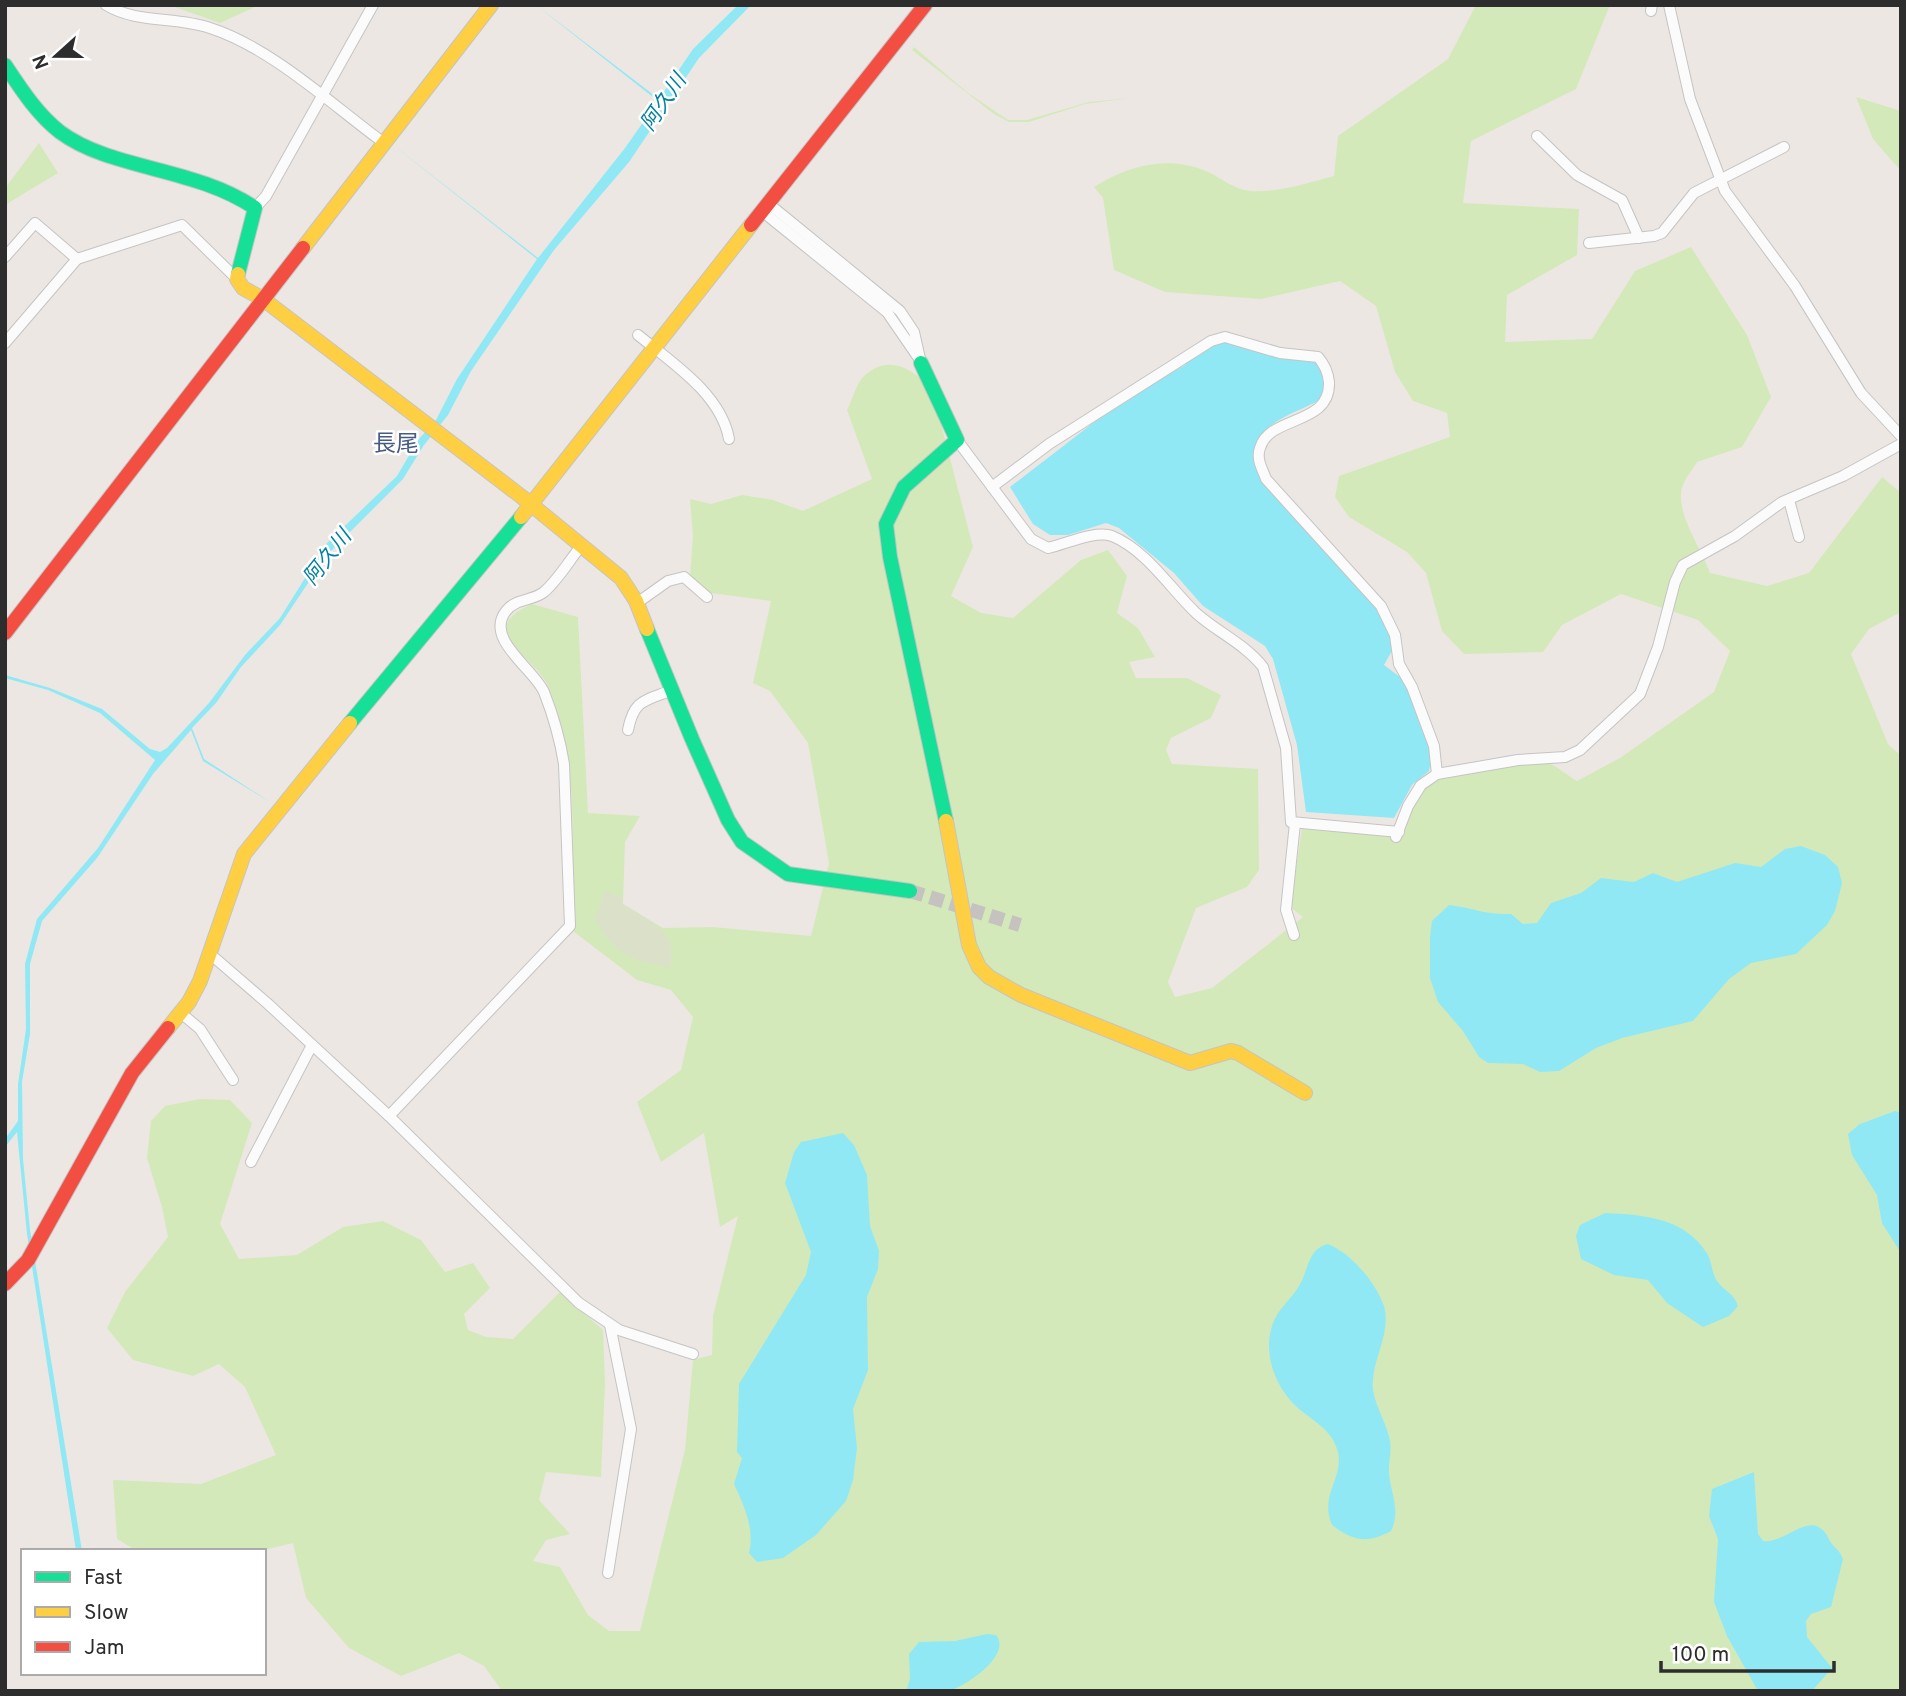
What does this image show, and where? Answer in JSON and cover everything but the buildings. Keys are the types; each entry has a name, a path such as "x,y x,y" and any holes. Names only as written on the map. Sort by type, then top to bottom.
{"street":[{"path":"106,5 133,16 209,27 258,50 384,143"},
{"path":"237,279 255,208 266,195 373,5"},
{"path":"5,634 491,5"},
{"path":"5,1283 28,1260 132,1073 182,1014 200,981 244,854 255,838 530,506 925,5"},
{"path":"1670,5 1690,99 1720,179 1744,219 1795,286 1861,393 1901,436"},
{"path":"5,65 45,117 67,136 94,149 182,175 245,200 255,208"},
{"path":"1537,136 1577,175 1622,200 1639,238"},
{"path":"1589,243 1662,233 1687,198 1784,147"},
{"path":"766,208 900,311 914,332 921,363 957,440 1031,539 1048,548 1099,535 1111,536 1133,549 1197,614 1255,657 1263,667 1286,748 1291,822 1295,823 1398,834 1408,806 1421,785 1437,774 1518,760 1565,757 1580,750 1640,694 1658,647 1675,582 1683,565 1735,536 1789,499 1843,476 1901,444"},
{"path":"5,257 35,223 78,259"},
{"path":"5,343 78,259 183,225 243,288 263,299 621,578 637,603 728,820 742,842 788,874 910,891"},
{"path":"638,335 706,394 727,428 729,439"},
{"path":"992,487 1049,444 1211,341 1225,337 1280,353 1318,357 1328,375 1329,395 1320,407 1270,433 1260,445 1258,458 1266,479 1381,606 1395,635 1399,664 1412,687 1434,746 1437,774"},
{"path":"957,440 904,487 886,524 890,558 959,883 968,952 981,972 995,984 1021,995 1190,1063 1231,1051 1305,1093"},
{"path":"1789,499 1800,537"},
{"path":"389,1116 570,926 561,744 542,688 506,645 501,629 502,618 508,608 542,594 581,546"},
{"path":"637,603 668,580 684,577 707,597"},
{"path":"628,730 631,711 638,704 672,691"},
{"path":"1294,935 1286,910 1295,823"},
{"path":"209,953 389,1116 579,1303 610,1325 693,1354"},
{"path":"182,1014 200,1029 233,1080"},
{"path":"251,1162 312,1045"},
{"path":"608,1573 631,1429 610,1325"}],"green space":[{"path":"169,5 259,5 220,23"},
{"path":"1476,5 1610,5 1576,89 1471,141 1463,203 1579,209 1577,255 1507,295 1505,342 1592,339 1635,271 1691,247 1747,335 1771,397 1742,447 1697,462 1683,485 1681,495 1685,518 1710,573 1767,586 1809,573 1882,477 1901,493 1901,612 1869,629 1851,654 1888,744 1901,756 1901,1691 502,1691 484,1666 459,1653 401,1676 349,1648 306,1598 293,1543 266,1550 134,1549 117,1539 113,1480 201,1484 276,1455 245,1387 219,1364 193,1376 133,1360 107,1328 125,1292 168,1237 147,1158 151,1121 165,1106 200,1099 230,1100 252,1123 220,1224 239,1259 297,1255 343,1227 383,1221 421,1240 445,1272 473,1263 490,1288 464,1314 468,1330 486,1337 513,1339 560,1292 603,1330 605,1384 601,1477 546,1472 539,1500 570,1534 546,1540 533,1561 560,1567 588,1615 609,1631 640,1631 685,1450 693,1360 712,1355 713,1316 738,1216 720,1227 704,1133 661,1162 637,1102 681,1070 693,1017 671,990 637,980 573,931 571,791 564,737 548,685 510,642 506,632 507,623 515,614 532,604 578,617 588,813 640,816 625,842 623,904 663,928 713,927 811,936 829,863 808,743 770,691 753,683 771,601 689,590 693,536 690,499 711,504 742,495 773,500 803,511 872,479 847,410 860,382 874,369 883,365 901,367 909,370 932,389 973,547 951,596 981,613 1013,618 1081,560 1108,550 1127,576 1117,613 1138,628 1155,657 1129,662 1136,678 1187,678 1221,695 1211,718 1171,738 1166,750 1172,764 1258,769 1259,870 1247,887 1196,908 1168,982 1175,997 1212,988 1303,917 1290,907 1302,829 1403,837 1415,801 1428,784 1484,768 1544,762 1577,781 1620,758 1714,692 1730,651 1698,620 1621,594 1562,625 1543,652 1464,654 1442,631 1426,573 1407,552 1349,517 1335,497 1339,476 1450,437 1447,413 1413,401 1395,372 1376,306 1340,281 1261,299 1165,292 1114,270 1103,198 1094,187 1134,168 1163,163 1192,166 1250,191 1282,189 1334,176 1338,136 1448,59"},
{"path":"914,47 968,93 1008,120 1027,120 1089,102 1131,98 1085,104 1029,122 1009,122 994,114 912,50"},
{"path":"1856,97 1901,111 1901,171 1873,139"},
{"path":"39,143 58,173 5,205 5,188"},
{"path":"605,891 623,898 623,904 651,922 666,936 672,955 670,967 635,959 608,939 595,918"}],"water":[{"name":"阿久川","path":"536,5 659,99 693,49 738,5 751,5 699,58 629,162 554,250 471,371 448,415 424,445 403,479 326,556 280,625 241,667 216,703 192,728 204,759 270,802 203,761 191,730 153,774 97,858 42,921 30,964 30,1034 22,1082 23,1159 30,1230 82,1549 76,1549 27,1234 17,1132 5,1147 5,1139 18,1121 18,1084 26,1029 25,964 37,919 98,848 155,760 100,713 48,690 5,678 5,675 50,688 102,709 150,749 160,752 167,748 209,703 245,655 280,618 327,543 397,476 418,440 436,420 457,379 537,259 392,144 538,258 625,148 658,101"},
{"path":"1225,337 1308,359 1320,365 1326,382 1322,399 1285,416 1264,431 1254,453 1256,467 1389,623 1393,649 1384,665 1404,680 1429,744 1431,761 1429,771 1412,785 1394,818 1306,812 1297,745 1273,659 1265,646 1203,606 1174,573 1119,528 1106,523 1068,535 1050,535 1033,524 1010,487 1119,403 1185,365 1193,352"},
{"path":"1801,846 1825,855 1838,867 1842,883 1835,911 1827,925 1796,954 1751,963 1729,979 1693,1021 1622,1038 1596,1048 1559,1071 1540,1072 1523,1064 1488,1063 1479,1057 1463,1031 1438,1002 1430,978 1430,936 1432,921 1449,905 1511,914 1523,924 1537,923 1551,903 1581,893 1601,878 1634,882 1653,873 1677,882 1735,863 1761,867 1785,849"},
{"path":"1895,1111 1901,1113 1901,1253 1882,1223 1877,1195 1852,1155 1848,1134 1860,1124"},
{"path":"843,1133 854,1145 867,1175 870,1226 879,1251 878,1269 867,1297 868,1370 853,1409 857,1448 853,1480 846,1501 816,1535 783,1558 757,1562 749,1553 750,1527 734,1484 742,1458 737,1452 739,1384 806,1275 811,1252 785,1183 794,1152 801,1142"},
{"path":"1605,1213 1662,1220 1688,1233 1708,1255 1715,1278 1738,1306 1729,1316 1703,1327 1667,1303 1648,1280 1614,1275 1581,1259 1576,1236 1580,1225"},
{"path":"1328,1244 1345,1254 1369,1279 1380,1297 1386,1317 1373,1390 1390,1441 1389,1473 1395,1516 1391,1531 1375,1538 1360,1539 1347,1535 1332,1525 1328,1505 1338,1470 1336,1445 1324,1429 1286,1395 1274,1373 1269,1350 1269,1338 1277,1315 1299,1286 1312,1255"},
{"path":"1754,1472 1758,1534 1763,1541 1782,1537 1800,1528 1816,1526 1823,1530 1843,1559 1831,1607 1811,1614 1806,1621 1807,1637 1832,1668 1812,1691 1758,1691 1727,1636 1714,1602 1718,1539 1709,1516 1712,1489"},
{"path":"987,1634 996,1635 998,1651 986,1668 977,1675 959,1687 947,1691 906,1691 910,1679 909,1654 919,1642 955,1641"}],"tunnel":[{"path":"910,891 1020,925"}],"traffic: fast":[{"path":"5,65 30,101 60,132 104,154 206,184 255,208 238,274"},
{"path":"921,363 957,440 904,487 886,524 890,557 946,821"},
{"path":"350,723 521,517"},
{"path":"647,629 728,820 742,842 788,874 910,891"}],"traffic: slow":[{"path":"303,248 491,5"},
{"path":"521,517 751,225"},
{"path":"238,274 237,279 243,288 263,299 522,497 621,578 636,601 647,629"},
{"path":"168,1028 189,1002 200,981 244,854 350,723"},
{"path":"946,821 969,945 979,967 989,977 1021,995 1190,1063 1231,1051 1238,1053 1305,1093"}],"traffic: jam":[{"path":"751,225 925,5"},
{"path":"5,633 303,248"},
{"path":"5,1284 28,1260 132,1073 168,1028"}],"district":[{"name":"長尾","path":"396,443"}]}
